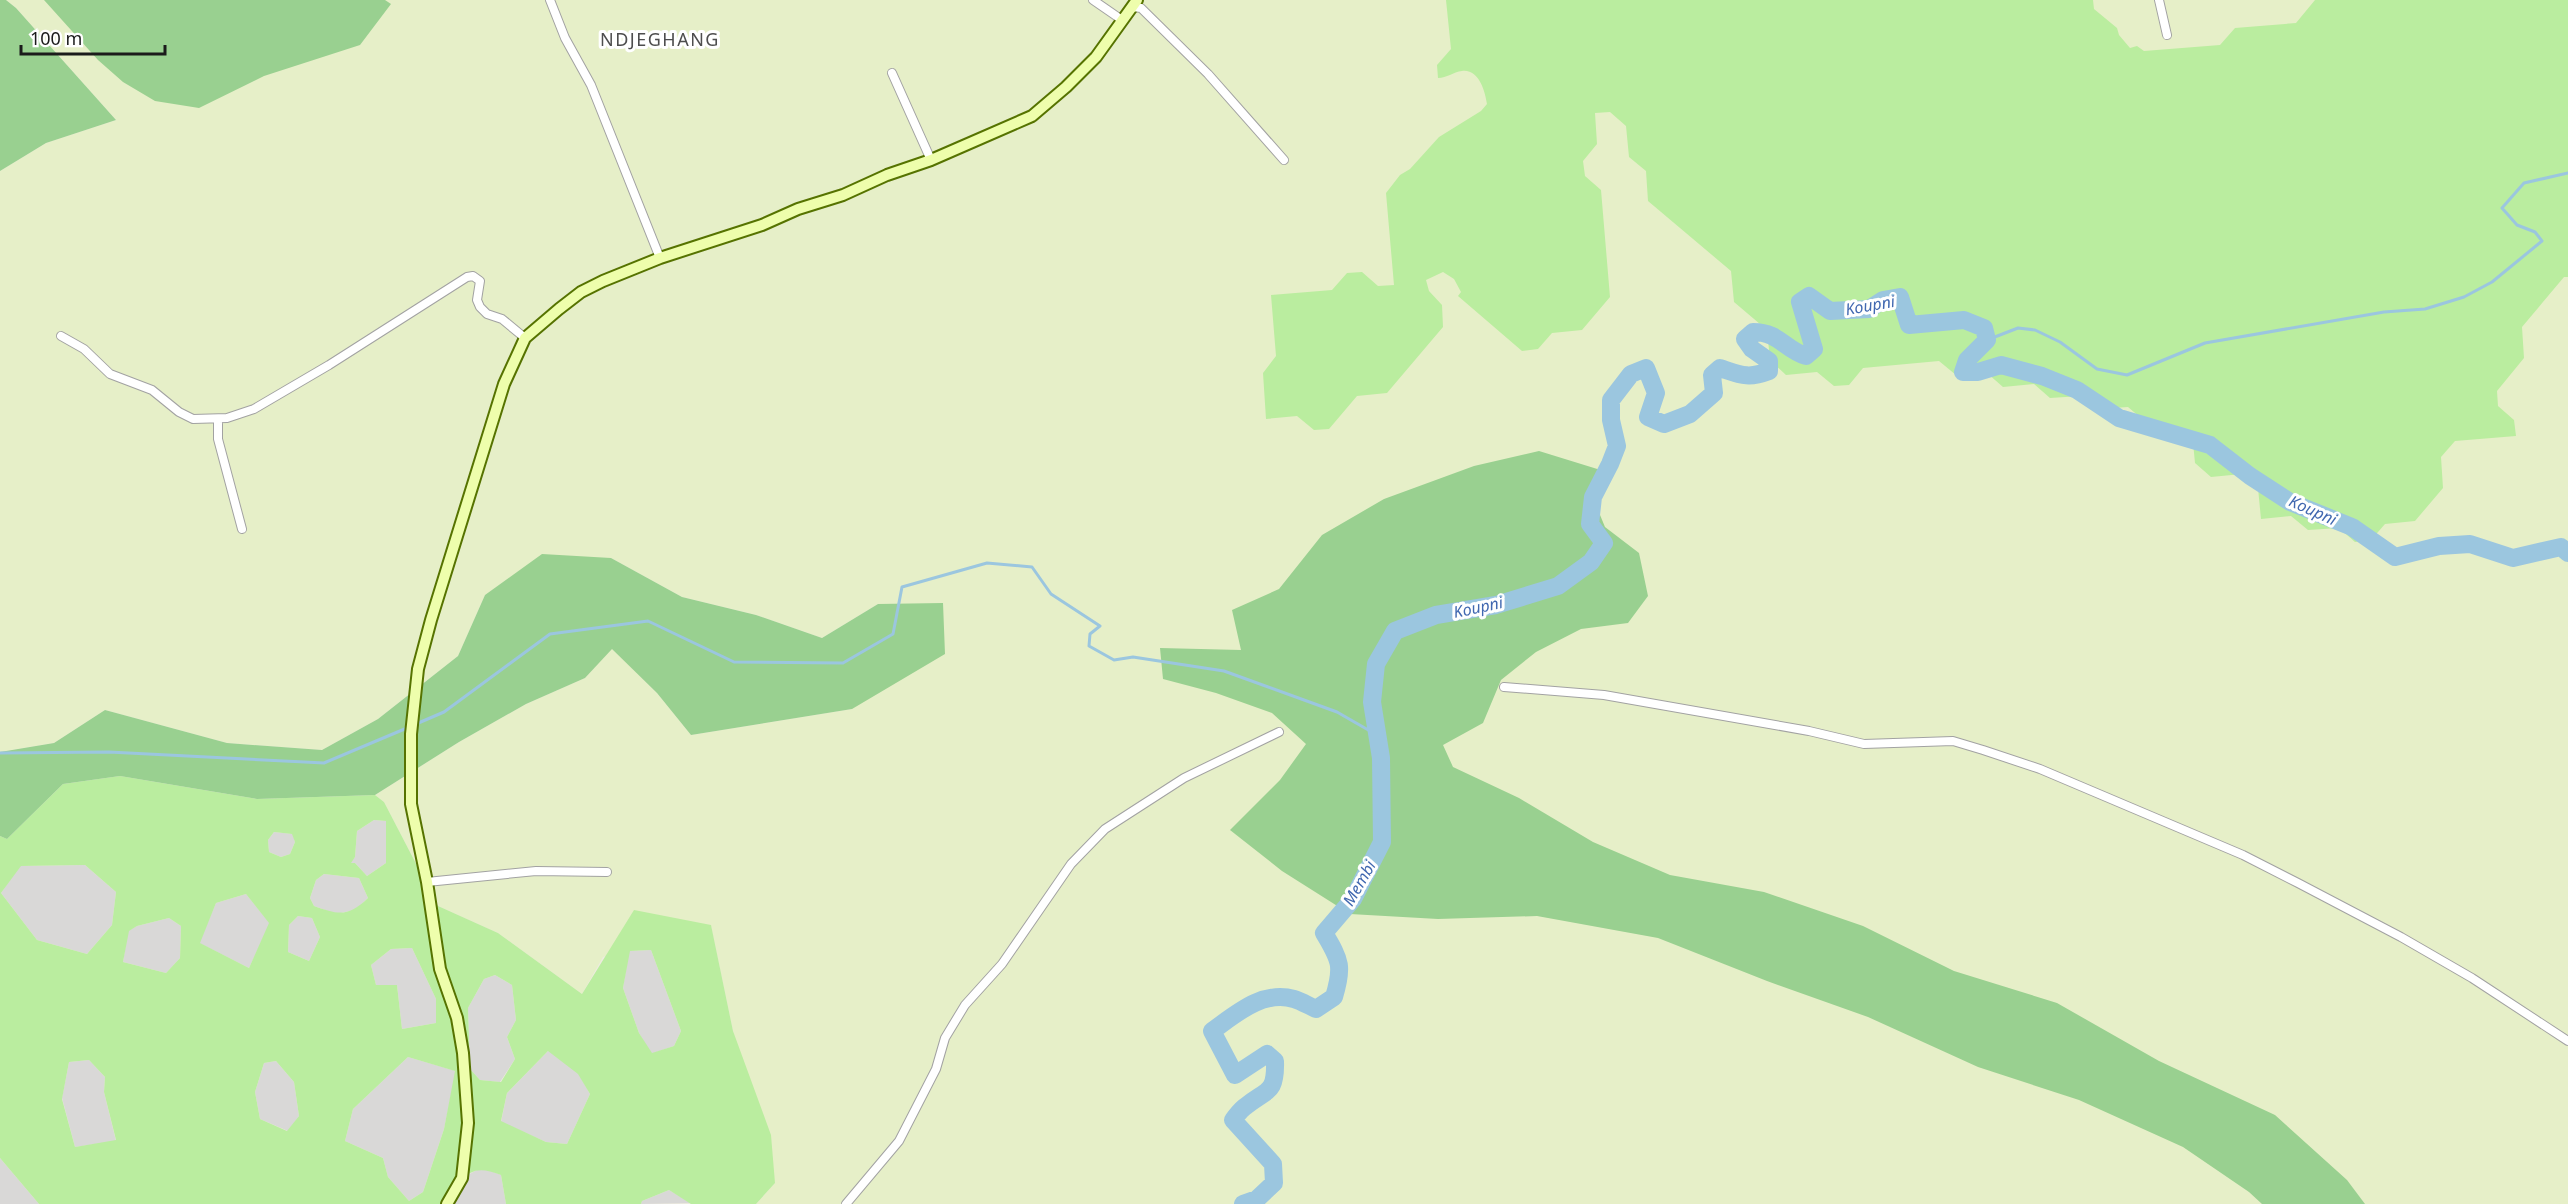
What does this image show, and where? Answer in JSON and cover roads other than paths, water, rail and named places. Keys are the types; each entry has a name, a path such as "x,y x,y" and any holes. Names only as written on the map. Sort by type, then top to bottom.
{"street":[{"path":"550,0 566,39 591,85 660,258"},
{"path":"1093,0 1122,20"},
{"path":"2159,0 2167,34"},
{"path":"447,1204 462,1178 468,1123 457,1018 440,969 427,882 411,804 411,734 418,669 504,384 525,338 582,292 614,276 660,258 762,225 798,209 843,195 1032,116 1096,57 1134,3 1208,74 1284,160"},
{"path":"892,73 931,160"},
{"path":"61,336 84,349 110,374 152,390 193,419 218,419 254,409 368,341 467,277 473,276 480,282 477,300 480,307 487,314 502,319 525,338"},
{"path":"218,419 218,439 242,529"},
{"path":"1504,687 1604,695 1809,731 1864,744 1953,741 2006,757 2040,769 2243,855 2289,878 2401,937 2472,978 2568,1041"},
{"path":"846,1204 899,1141 936,1069 945,1038 965,1005 1002,964 1071,864 1106,829 1184,778 1279,732"},
{"path":"427,882 536,871 607,872"}],"waterway":[{"path":"1987,340 2018,328 2035,330 2060,342 2097,369 2127,375 2205,343 2384,312 2425,309 2464,297 2492,282 2542,241 2535,232 2517,225 2502,208 2524,183 2568,173"},
{"name":"Koupni","path":"1243,1204 1257,1199 1274,1183 1273,1164 1233,1120 1242,1109 1269,1090 1274,1080 1275,1061 1267,1054 1235,1075 1212,1031 1240,1011 1260,1001 1282,997 1297,1000 1316,1009 1334,997 1339,978 1339,964 1324,933 1353,899 1382,842 1381,758 1372,702 1376,664 1395,631 1436,615 1496,605 1558,586 1591,562 1604,543 1590,524 1593,497 1617,446 1611,420 1611,400 1631,374 1646,368 1656,393 1648,417 1664,424 1690,414 1714,393 1712,375 1720,368 1744,375 1769,371 1769,361 1752,349 1745,339 1753,332 1769,335 1806,356 1814,349 1800,302 1809,296 1830,311 1869,309 1883,300 1900,297 1909,325 1964,320 1984,328 1987,340 1967,360 1963,372 1978,372 2001,365 2042,376 2077,390 2119,418 2210,445 2250,476 2290,502 2352,527 2395,557 2439,546 2470,544 2513,558 2561,547 2568,553"},
{"path":"416,724 444,712 550,634 648,621 734,662 843,663 893,634 902,587 987,563 1032,567 1051,594 1100,626 1090,634 1089,646 1114,660 1133,657 1224,671 1337,712 1377,735"},
{"path":"0,753 109,752 324,763 407,728"}],"district":[{"name":"NDJEGHANG","path":"660,40"}],"water label":[{"name":"Membi","path":"1359,883"}]}
